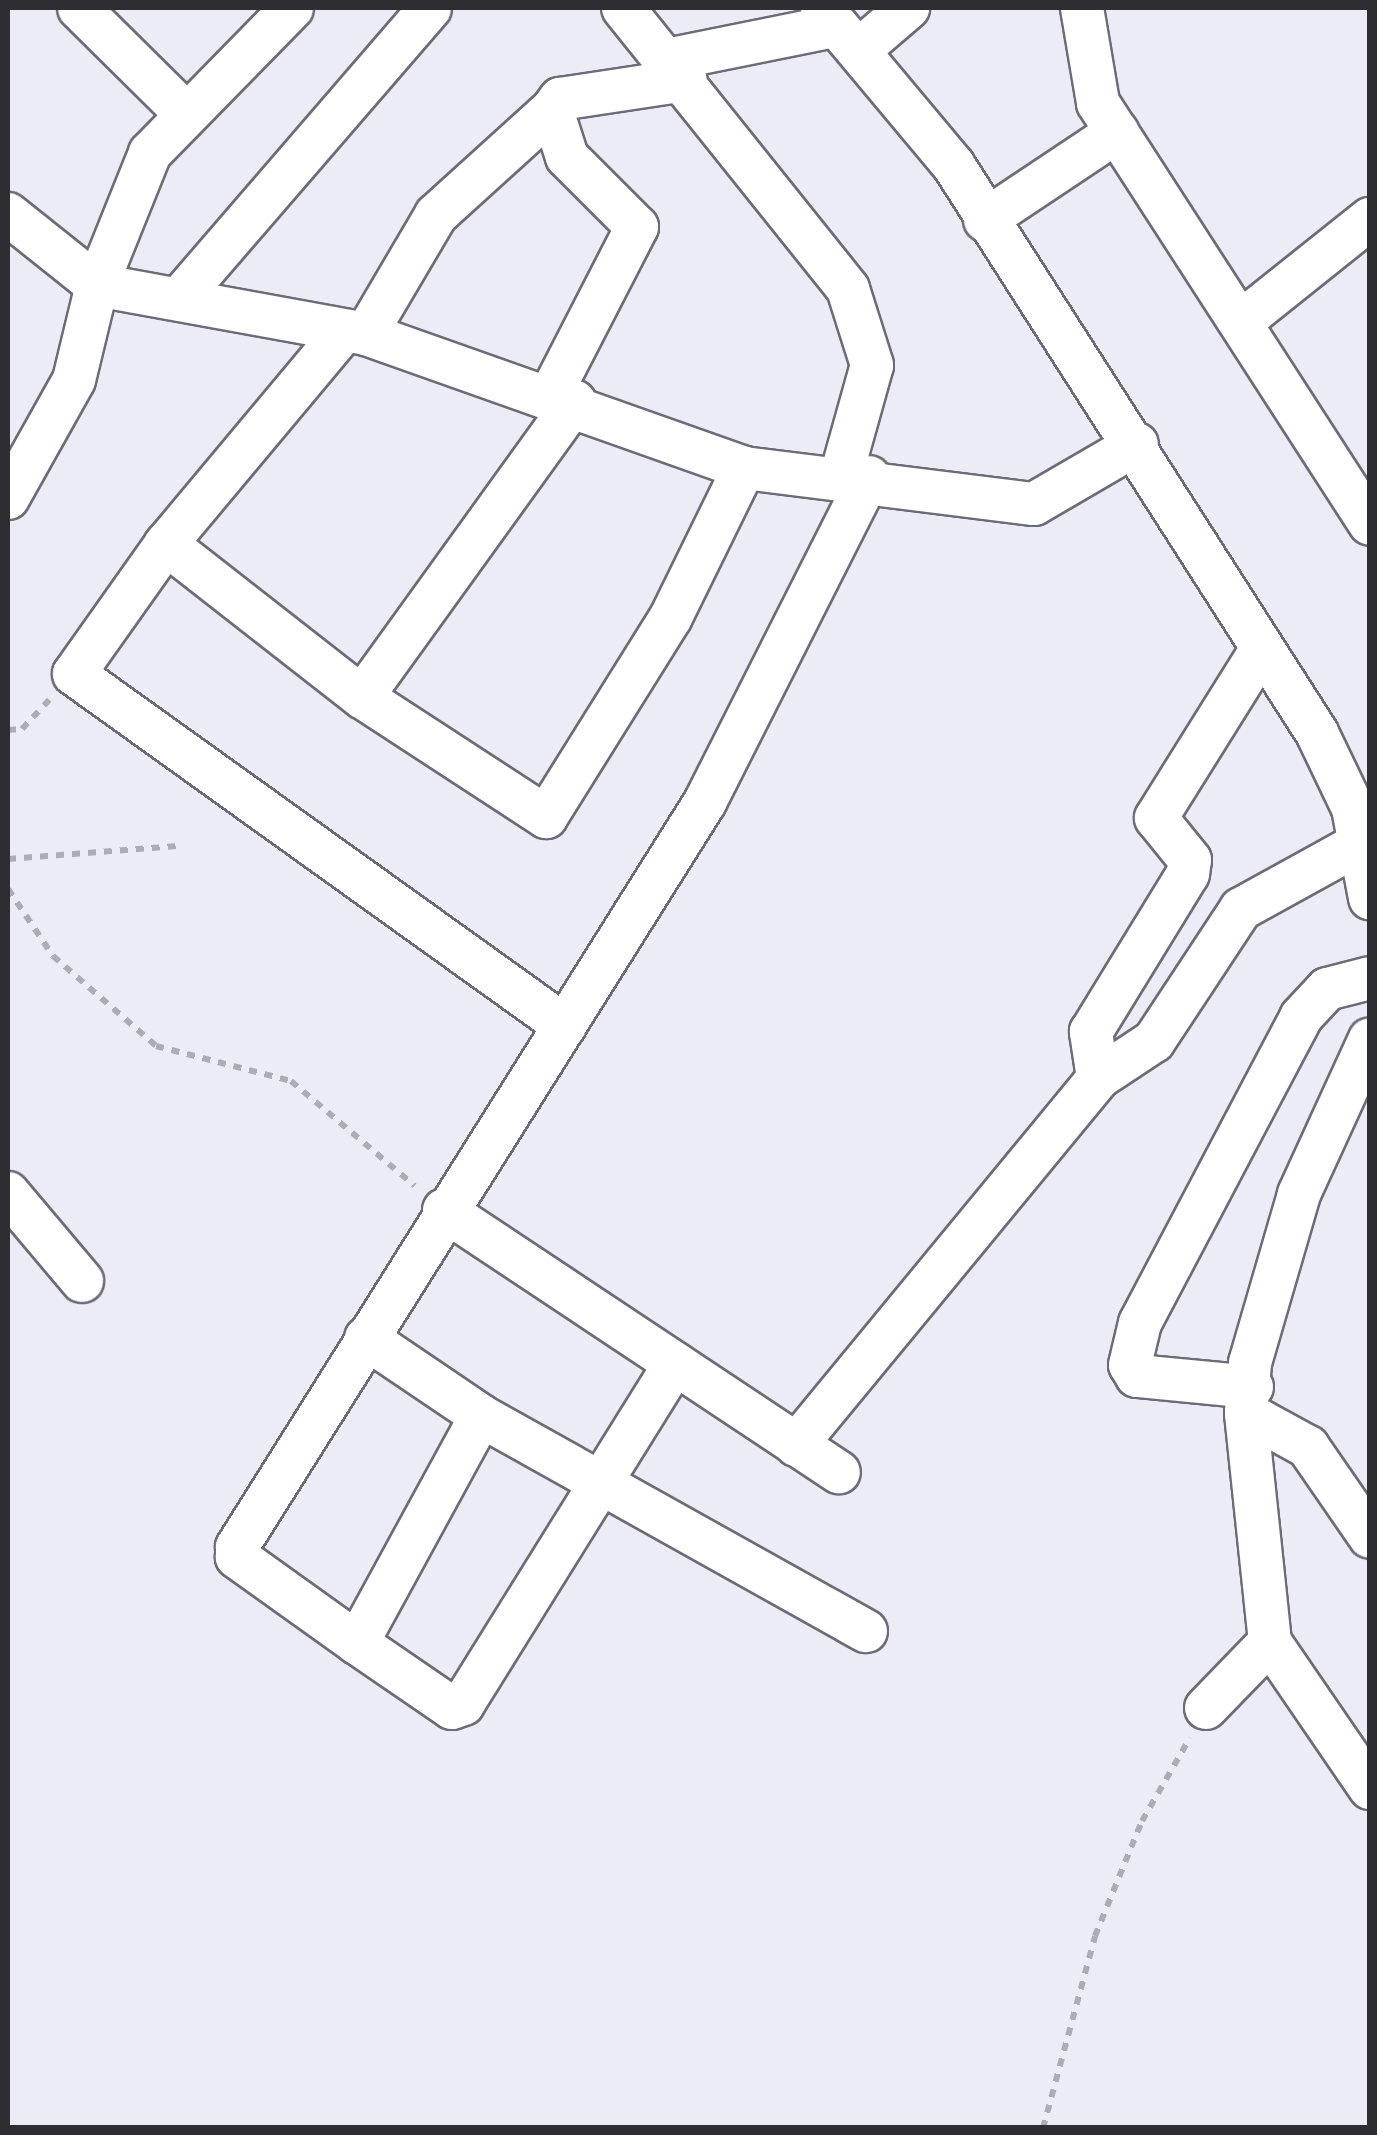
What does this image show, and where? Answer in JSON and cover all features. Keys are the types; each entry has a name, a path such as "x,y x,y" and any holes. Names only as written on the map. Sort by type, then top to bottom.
{"street":[{"path":"79,8 186,114"},
{"path":"8,498 74,380 98,285 150,153 292,8"},
{"path":"179,298 430,8"},
{"path":"622,8 679,70 848,289 872,365 855,477 705,802 444,1210 236,1552 358,1642 459,1708 674,1364"},
{"path":"564,1026 74,674 166,544 355,332 436,215 560,99 908,8"},
{"path":"1082,8 1088,76 1118,132 1370,524"},
{"path":"839,28 911,105 1137,444 1336,768 1370,898"},
{"path":"362,697 563,398 637,227 567,157 552,110"},
{"path":"985,220 1118,132"},
{"path":"8,214 98,285 355,332 563,398 744,468 855,477 1034,504 1137,444"},
{"path":"1242,321 1370,219"},
{"path":"166,544 362,697 536,818 556,812 671,617 744,468"},
{"path":"1098,1078 1091,1032 1188,874 1190,860 1156,818 1261,650"},
{"path":"796,1444 1098,1078 1154,1042 1241,908 1357,846"},
{"path":"1370,978 1326,989 1301,1018 1140,1323 1130,1365 1137,1376 1249,1400 1308,1447 1370,1537"},
{"path":"1367,1054 1299,1194 1250,1363 1249,1400 1270,1642 1370,1788"},
{"path":"9,1201 82,1281"},
{"path":"444,1210 839,1472"},
{"path":"366,1338 480,1416 866,1631"},
{"path":"358,1642 480,1416"},
{"path":"1206,1708 1270,1642"}],"path":[{"path":"8,730 22,729 74,674"},
{"path":"8,858 178,846"},
{"path":"8,890 52,956 156,1046 291,1081 444,1210"},
{"path":"1043,2128 1095,1936 1142,1821 1206,1708"}]}
